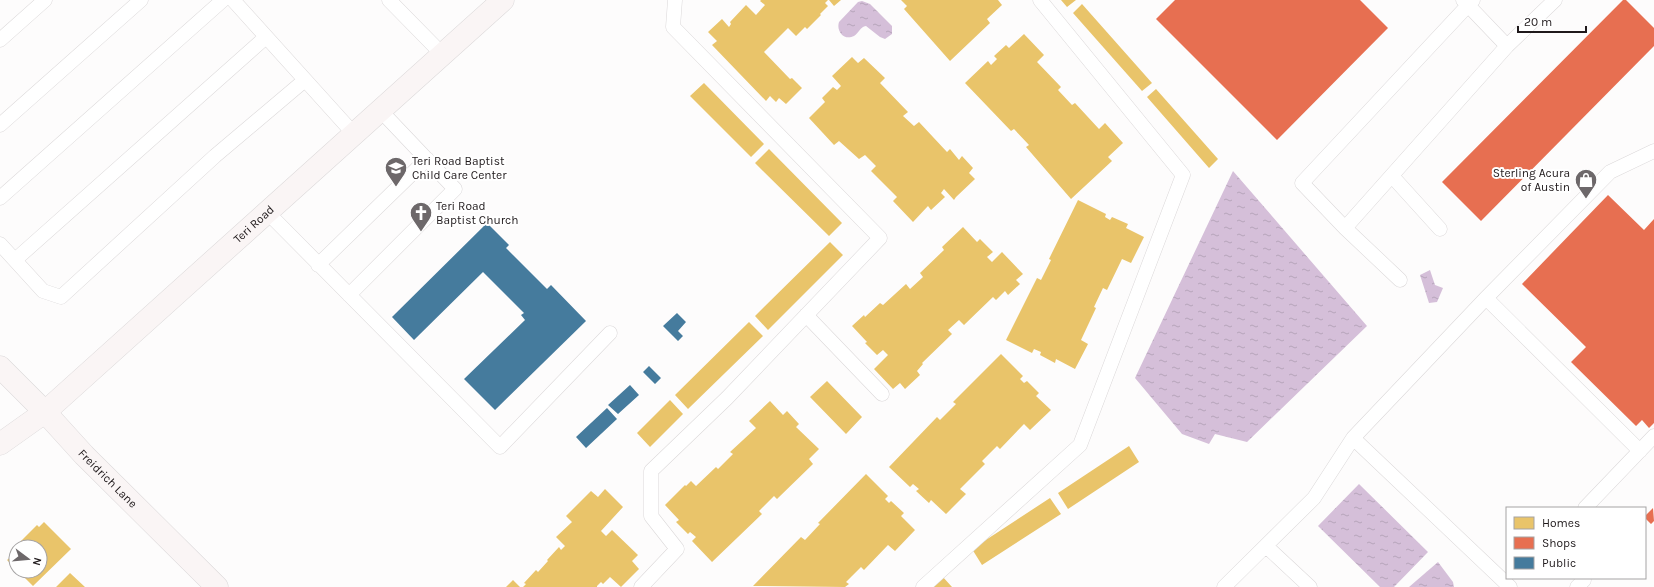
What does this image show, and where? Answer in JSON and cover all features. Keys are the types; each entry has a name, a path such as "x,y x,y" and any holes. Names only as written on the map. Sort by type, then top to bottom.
{"street":[{"name":"Teri Road","path":"0,444 45,412 503,0"},
{"name":"Freidrich Lane","path":"0,367 45,412 84,455 217,587"}],"lane":[{"path":"0,40 45,0"},
{"path":"0,125 141,0"},
{"path":"0,198 223,0"},
{"path":"233,0 354,134"},
{"path":"389,0 442,54"},
{"path":"641,587 677,549 651,516 651,471 727,398 880,238 673,27 675,0"},
{"path":"924,587 1080,445 1183,175 1040,0"},
{"path":"1345,228 1507,46 1555,0"},
{"path":"1400,280 1345,228 1302,183 1468,2 1507,46"},
{"path":"15,260 266,37"},
{"path":"0,244 43,291 61,296 215,156 305,80"},
{"path":"349,295 455,189 380,110"},
{"path":"1224,587 1314,498 1353,438 1486,298 1610,172 1654,152"},
{"path":"318,265 427,159"},
{"path":"1392,176 1440,229"},
{"path":"267,212 500,447 610,333"},
{"path":"1486,298 1640,451"},
{"path":"806,315 882,394"},
{"path":"1586,507 1654,436"},
{"path":"1353,438 1510,587"},
{"path":"1266,546 1310,587"},
{"path":"1577,587 1584,580 1583,579"}],"water":[{"path":"862,1 870,4 892,26 892,34 885,39 866,26 854,36 850,37 844,36 840,32 838,25 839,22 858,2"},
{"path":"1233,171 1367,326 1247,442 1215,434 1209,444 1182,434 1135,378"},
{"path":"1430,270 1435,285 1443,288 1437,302 1429,303 1420,275"},
{"path":"1359,484 1428,552 1394,587 1380,587 1318,526"},
{"path":"1438,562 1453,582 1454,587 1409,587"}],"building: Homes":[{"path":"828,0 825,3 828,6 807,29 805,27 796,36 788,28 764,52 790,79 792,78 802,88 786,104 779,98 776,102 770,96 766,101 712,45 717,41 708,32 722,19 729,27 731,24 730,22 746,5 756,15 765,5 760,1"},
{"path":"829,0 841,0 834,6"},
{"path":"901,0 998,0 1002,5 987,19 990,23 950,61 904,9 907,6"},
{"path":"1061,0 1076,0 1067,7"},
{"path":"1082,4 1152,83 1142,91 1073,13"},
{"path":"1024,34 1044,55 1037,62 1061,87 1058,90 1072,105 1075,103 1099,129 1105,123 1123,143 1108,157 1112,161 1071,199 1026,147 1029,145 1014,129 1011,131 965,83 988,61 991,65 997,59 994,56 1006,45 1009,48"},
{"path":"852,57 858,63 864,58 885,78 880,83 908,112 903,116 914,126 919,122 947,152 950,149 959,160 962,156 973,168 969,173 975,179 954,200 944,189 941,193 945,197 931,210 928,206 913,222 893,201 897,197 871,171 876,166 865,155 859,159 839,141 834,145 809,118 825,102 822,98 833,87 837,90 841,86 832,76"},
{"path":"704,83 764,144 751,157 690,96"},
{"path":"1156,89 1218,159 1209,168 1147,97"},
{"path":"769,149 842,223 829,236 755,163"},
{"path":"1078,200 1106,214 1105,217 1110,220 1112,217 1128,224 1126,228 1144,237 1131,263 1122,259 1107,290 1103,288 1094,307 1096,308 1081,340 1088,344 1075,369 1056,359 1055,363 1040,355 1041,352 1034,349 1032,353 1006,340 1037,278 1041,280 1051,260 1049,259"},
{"path":"963,227 977,242 980,239 993,252 987,257 992,262 1002,252 1023,274 1016,280 1020,284 1008,295 1005,291 996,300 993,297 964,325 959,320 948,330 952,334 922,363 923,364 917,371 920,375 905,389 900,383 893,389 874,369 888,355 883,350 877,355 865,343 867,342 852,326 864,315 865,317 880,303 883,305 906,284 910,289 923,277 920,273 944,250 942,247"},
{"path":"830,242 843,255 768,330 755,316"},
{"path":"749,322 763,336 688,409 675,395"},
{"path":"1001,354 1023,376 1020,379 1024,383 1027,381 1039,393 1036,396 1051,410 1030,430 1024,424 1000,449 997,446 982,461 985,464 960,489 966,494 946,514 931,500 929,503 916,491 919,489 913,484 910,487 889,467 937,417 940,420 956,404 953,402"},
{"path":"827,381 862,417 846,434 810,397"},
{"path":"670,400 683,414 650,447 637,433"},
{"path":"770,401 783,415 787,411 799,424 796,427 819,449 809,459 813,464 777,499 774,496 759,511 762,514 712,562 692,541 696,537 690,532 688,534 676,522 679,520 665,505 685,485 686,486 691,481 696,486 716,467 718,469 733,454 730,452 756,428 749,421"},
{"path":"1129,446 1139,462 1068,509 1058,493"},
{"path":"866,474 888,496 885,499 889,503 891,501 904,513 901,516 915,530 895,551 888,545 864,570 861,567 846,582 849,584 845,587 753,586 801,537 805,540 820,524 818,523"},
{"path":"605,489 623,507 601,531 606,536 612,530 638,555 632,561 639,569 621,587 610,577 603,584 601,582 597,587 523,587 526,584 524,583 536,570 538,572 559,547 561,550 565,546 556,537 572,522 566,516 591,491 598,497"},
{"path":"1050,498 1061,514 982,565 972,549"},
{"path":"44,522 71,549 48,571 48,539 23,539 37,525 39,527"},
{"path":"70,573 85,587 56,587"},
{"path":"942,576 952,587 930,587"},
{"path":"26,579 40,579 33,586"},
{"path":"513,580 520,587 506,587"}],"building: Shops":[{"path":"1175,0 1360,0 1388,28 1277,140 1156,19"},
{"path":"1623,0 1626,0 1654,28 1654,46 1481,221 1442,182"},
{"path":"1608,195 1644,230 1654,219 1654,423 1649,428 1642,420 1636,426 1571,362 1586,347 1522,284"},
{"path":"1653,508 1654,521 1651,524 1646,519 1646,515"}],"building: Public":[{"path":"487,223 509,245 506,248 547,289 551,285 586,321 495,410 464,379 525,320 521,315 524,313 483,272 414,340 392,317"},
{"path":"677,313 686,322 678,331 683,336 678,341 663,326"},
{"path":"649,366 661,378 655,384 643,372"},
{"path":"630,385 639,395 618,414 608,405"},
{"path":"607,408 617,419 586,448 576,437"}],"place":[{"name":"Teri Road Baptist Child Care Center","path":"396,188"},
{"name":"Sterling Acura of Austin","path":"1586,200"},
{"name":"Teri Road Baptist Church","path":"421,232"}]}
